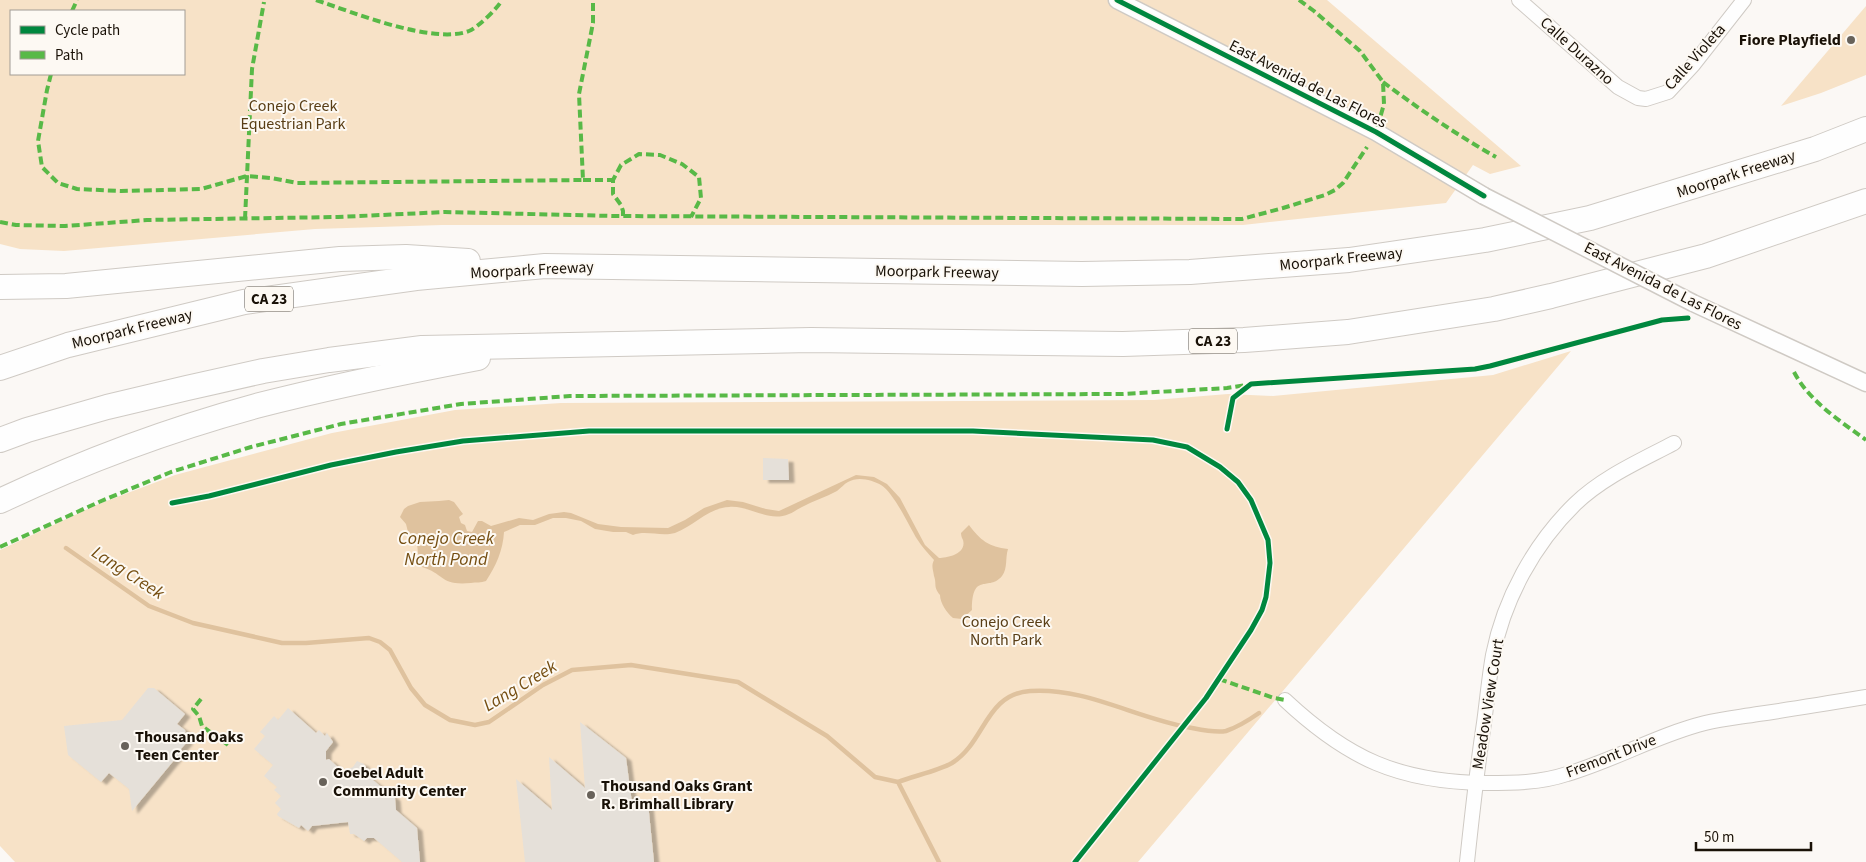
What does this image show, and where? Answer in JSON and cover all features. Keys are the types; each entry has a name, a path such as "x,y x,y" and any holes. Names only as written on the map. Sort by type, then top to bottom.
{"highway":[{"name":"Moorpark Freeway","path":"0,368 68,345 244,302 416,278 545,266 1082,274 1190,272 1349,260 1485,240 1590,218 1815,148 1866,129"},
{"name":"CA 23","path":"0,440 26,430 89,412 263,371 422,348 542,344 811,340 1123,344 1244,340 1348,332 1494,309 1551,296 1706,256 1866,201"},
{"path":"0,287 66,286 340,259 406,257 545,266"},
{"path":"0,501 52,476 120,450 254,407 331,388 542,344"},
{"path":"0,450 89,412"}],"street":[{"name":"East Avenida de Las Flores","path":"1117,0 1376,132 1484,196 1694,302 1866,384"},
{"name":"Calle Durazno","path":"1519,0 1618,87 1638,98"},
{"name":"Calle Violeta","path":"1638,98 1655,97 1668,92 1692,66 1744,0"},
{"name":"Meadow View Court","path":"1467,862 1475,783 1493,654 1504,617 1522,574 1548,535 1575,504 1612,475 1674,443"},
{"name":"Fremont Drive","path":"1285,700 1305,719 1334,741 1373,763 1426,779 1524,784 1566,775 1601,763 1660,737 1706,723 1866,697"}],"green space":[{"name":"Conejo Creek Equestrian Park","path":"0,0 1327,0 1521,166 1490,174 1473,165 1446,203 1243,225 442,225 315,229 64,251 20,249 0,244"},
{"name":"Fiore Playfield","path":"1866,6 1866,75 1781,106"},
{"name":"Conejo Creek North Park","path":"1571,351 1138,862 15,862 0,846 0,550 96,505 175,475 332,433 455,410 561,403 1154,400 1228,394 1273,396 1493,375"}],"water":[{"name":"Conejo Creek North Pond","path":"856,475 874,477 887,484 900,498 925,545 939,558 951,556 962,549 963,540 961,533 969,525 986,542 995,547 1008,549 1005,570 1002,576 992,583 978,586 973,598 972,610 962,619 953,618 944,608 936,587 932,568 934,560 917,539 896,502 881,485 865,479 852,480 837,491 781,516 766,515 737,507 721,508 682,530 670,534 643,533 633,535 626,532 613,532 595,529 581,521 566,518 553,518 535,525 520,525 504,532 501,551 496,564 486,581 480,582 453,583 422,567 419,564 417,543 409,536 406,524 400,517 408,506 420,502 449,500 454,502 463,514 459,517 461,523 465,525 467,531 472,532 478,521 491,526 519,518 533,520 549,514 564,512 598,524 621,527 668,528 704,508 727,500 779,511"}],"building":[{"path":"763,458 788,459 789,480 763,480"},
{"name":"Thousand Oaks Teen Center","path":"148,688 154,688 185,714 177,724 185,730 187,742 132,811 129,789 109,773 101,782 68,755 64,726 122,720"},
{"name":"Goebel Adult Community Center","path":"288,708 316,733 319,730 325,736 327,733 333,742 326,751 326,760 329,759 340,769 340,772 353,767 357,761 364,764 365,769 371,774 368,776 395,798 396,810 417,828 420,862 402,862 374,838 367,838 364,841 354,834 350,834 348,822 312,826 308,831 301,825 299,828 278,816 277,814 281,809 275,803 281,796 274,790 277,787 264,776 273,765 254,749 265,736 260,732 274,716 278,720"},
{"name":"Thousand Oaks Grant R. Brimhall Library","path":"580,722 626,758 632,803 648,803 654,862 525,862 516,779 552,810 549,757 585,788"}],"waterway":[{"name":"Lang Creek","path":"66,548 149,606 193,623 282,643 369,638 380,642 390,650 411,688 425,705 450,720 475,725 489,722 543,685 572,670 631,665 738,682 827,736 875,777 898,782 939,862"},
{"path":"898,782 952,763 972,744 986,721 1003,701 1015,694 1030,691 1051,691 1071,694 1172,724 1200,730 1226,731 1259,713"}],"marked path":[{"path":"72,10 77,0"},
{"path":"316,0 371,19 414,31 435,34 454,34 473,29 492,13 502,0"},
{"path":"51,75 38,141 42,167 58,183 77,189 121,191 201,189 247,176 297,183 583,180 579,94 593,23 593,0"},
{"path":"1299,0 1360,51 1383,82 1384,104 1376,132"},
{"path":"245,219 252,69 264,2"},
{"path":"1383,82 1438,121 1496,157"},
{"path":"0,222 16,225 65,226 147,220 338,217 445,212 615,216 1242,219 1325,195 1335,190 1343,183 1367,147"},
{"path":"623,216 621,205 613,194 613,180 621,165 639,154 660,155 682,164 699,177 701,198 691,217"},
{"path":"583,180 613,180"},
{"path":"1794,372 1800,382 1817,401 1866,440"},
{"path":"0,547 171,472 251,447 341,424 461,404 570,396 1122,394 1227,388 1246,385"},
{"path":"1219,679 1285,700"},
{"path":"201,699 193,709 199,716 202,726 228,745"}],"cycle path":[{"path":"1117,0 1376,132 1484,196"},
{"path":"1227,429 1233,398 1251,384 1475,369 1662,320 1688,318"},
{"path":"172,503 209,496 331,465 396,452 463,441 589,431 973,431 1153,440 1187,447 1220,467 1238,482 1251,500 1268,540 1270,563 1266,597 1262,610 1251,630 1206,698 1075,862"}],"place":[{"name":"Fiore Playfield","path":"1851,40"},
{"name":"Thousand Oaks Teen Center","path":"125,746"},
{"name":"Goebel Adult Community Center","path":"323,782"},
{"name":"Thousand Oaks Grant R. Brimhall Library","path":"591,795"}]}
